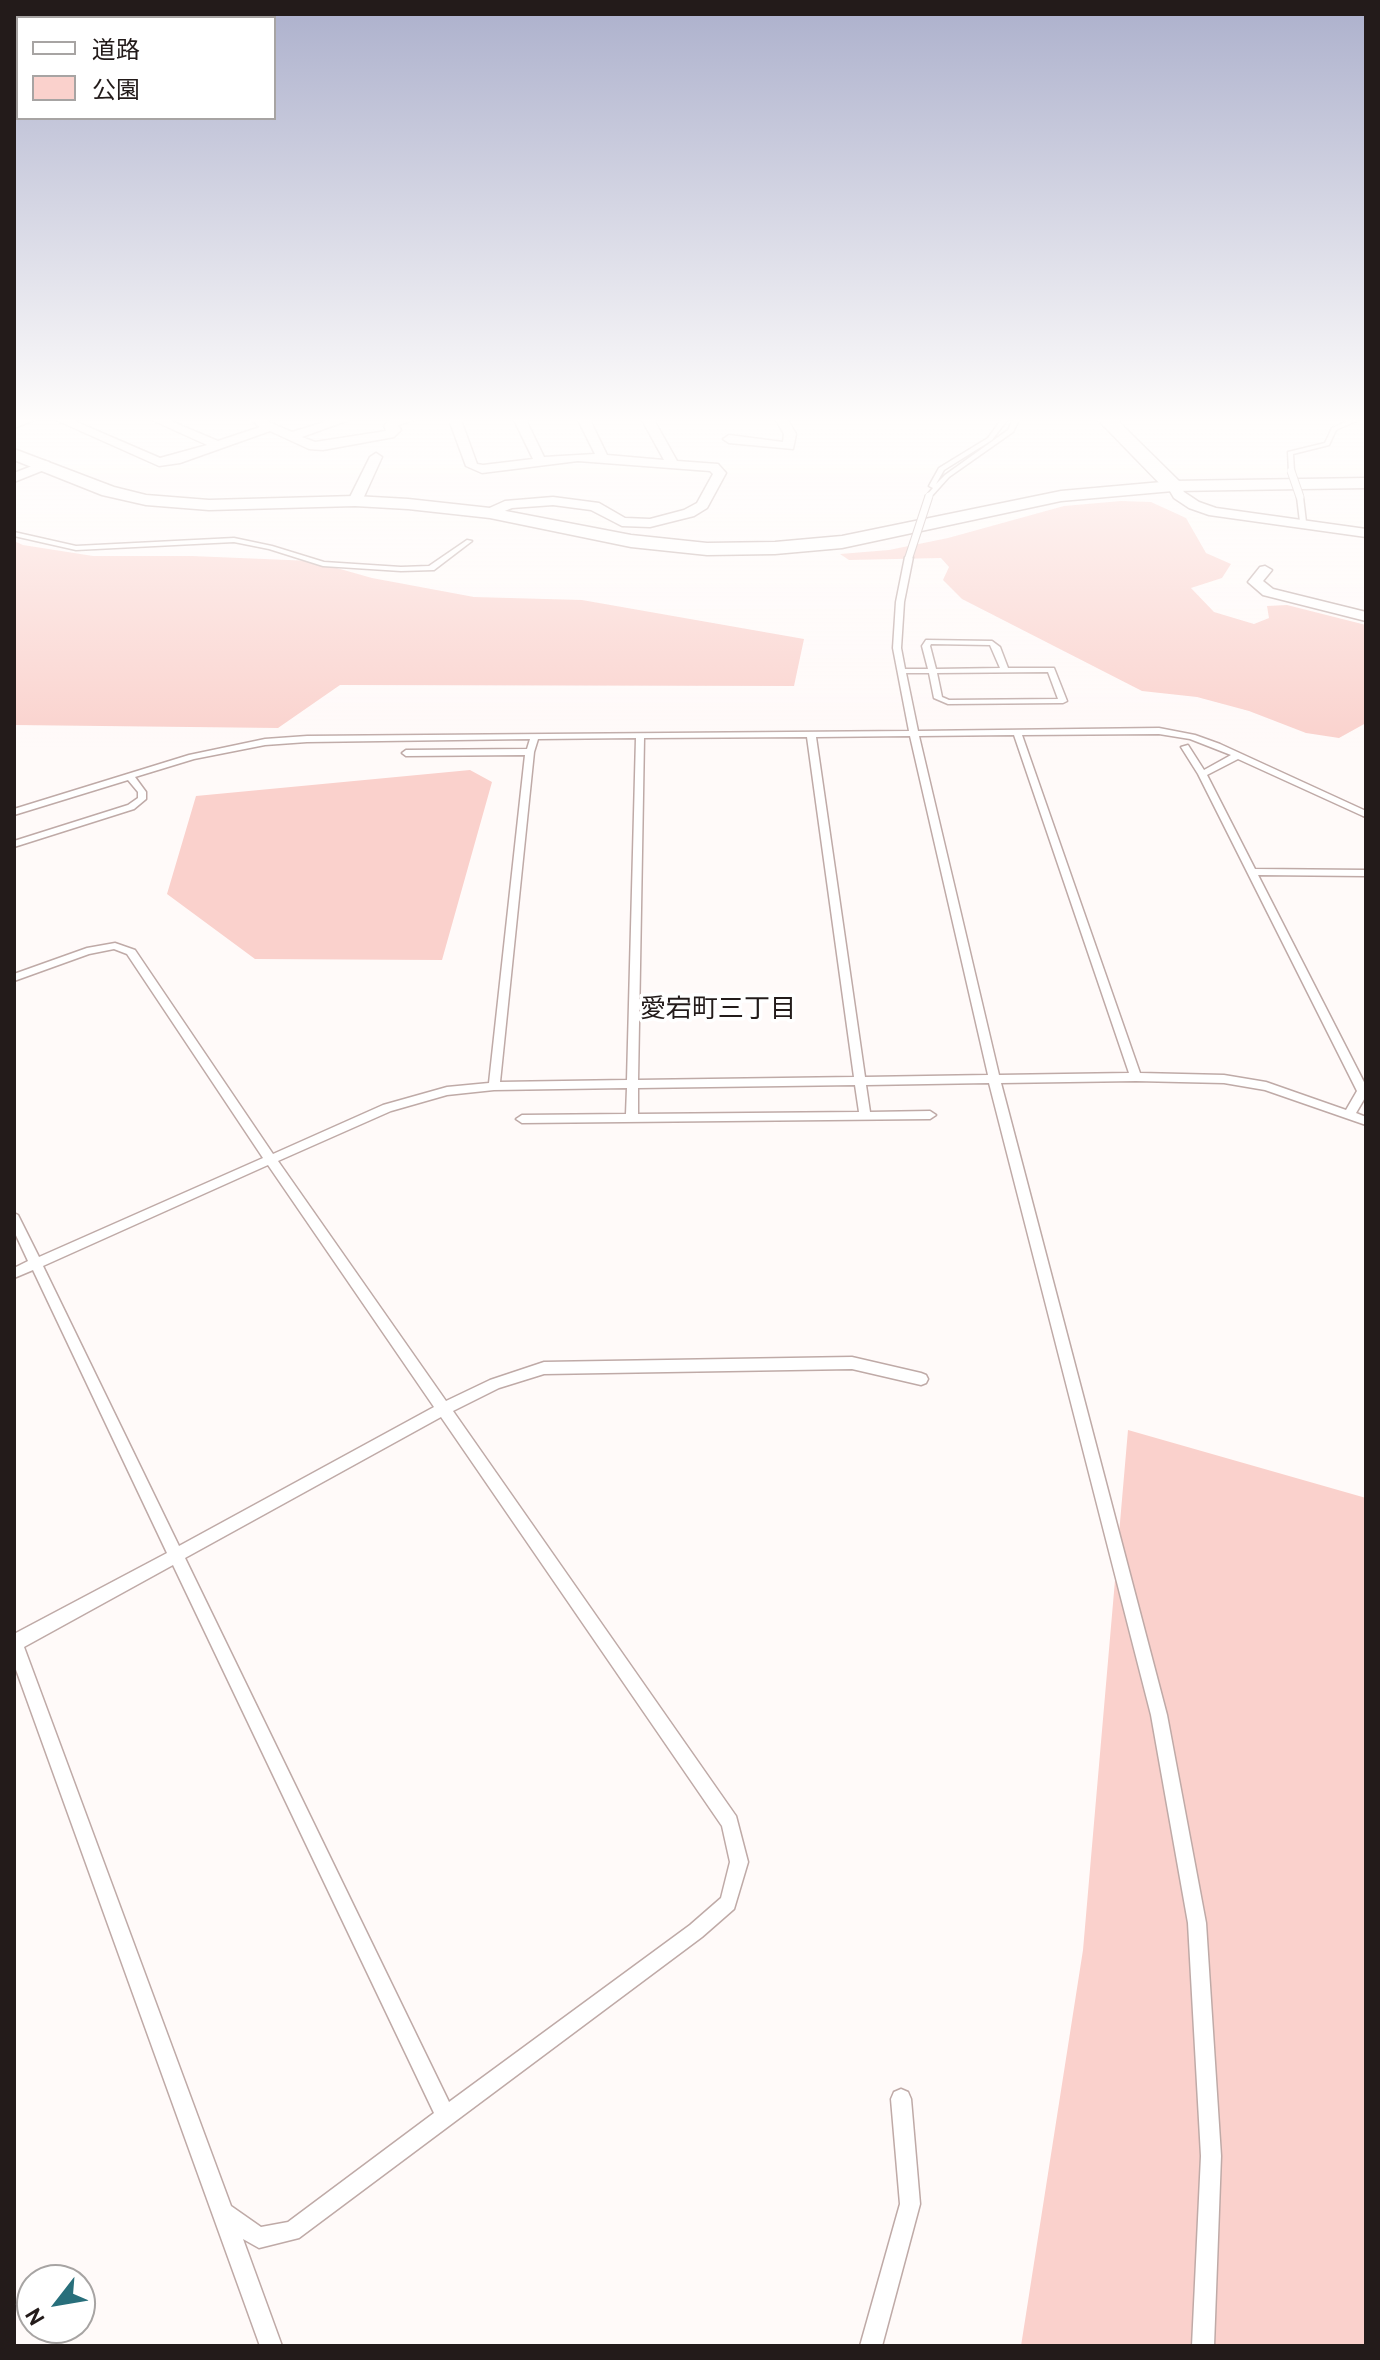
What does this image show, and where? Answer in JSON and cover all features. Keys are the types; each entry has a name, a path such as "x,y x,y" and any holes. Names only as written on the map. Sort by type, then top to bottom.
{"street":[{"path":"585,530 707,549 775,548 869,537 897,530"},
{"path":"1265,570 1255,582 1268,592 1366,617"}],"lane":[{"path":"918,530 909,557 897,648 914,733 994,1079 1159,1715 1197,1923 1211,2156 1203,2346"},
{"path":"14,534 76,548 234,540 270,547 323,564 401,569 431,568 469,541"},
{"path":"902,671 933,671 1005,670 1051,670 1063,701 948,702 938,698 933,671 926,646 929,642 992,643 1005,670"},
{"path":"14,812 192,757 265,742 1159,731 1192,737 1238,755 1366,814"},
{"path":"1017,732 1136,1077"},
{"path":"811,734 865,1114"},
{"path":"632,1118 640,735"},
{"path":"494,1086 530,752 535,737"},
{"path":"1185,747 1254,872 1363,1091 1349,1115"},
{"path":"406,753 530,752"},
{"path":"1202,774 1238,755"},
{"path":"14,844 131,807 142,799 142,792 130,776"},
{"path":"1254,872 1366,873"},
{"path":"14,978 87,951 115,946 131,952 271,1160 730,1822 739,1862 728,1903 706,1922 292,2231 259,2238 223,2213"},
{"path":"14,1273 387,1108 447,1091 494,1086 1136,1077 1224,1079 1266,1086 1366,1121"},
{"path":"522,1119 930,1115"},
{"path":"14,1218 445,2115"},
{"path":"271,2346 14,1643 443,1409 495,1384 544,1368 852,1363 921,1379"},
{"path":"871,2346 910,2204 901,2099"}],"green space":[{"path":"977,530 1193,530 1206,553 1231,564 1222,578 1191,588 1214,612 1254,624 1269,618 1267,606 1287,605 1366,625 1366,723 1339,738 1306,733 1249,711 1197,697 1142,691 962,599 943,580 949,567 941,558 849,560 840,554 889,550"},
{"path":"14,541 93,556 312,561 372,578 474,597 582,600 804,639 794,686 340,685 278,728 14,725"},
{"path":"470,770 492,782 442,960 255,959 167,894 196,796"},
{"path":"1128,1430 1366,1498 1366,2346 1021,2346 1083,1950"}],"district":[{"name":"愛宕町三丁目","path":"718,1012"}]}
